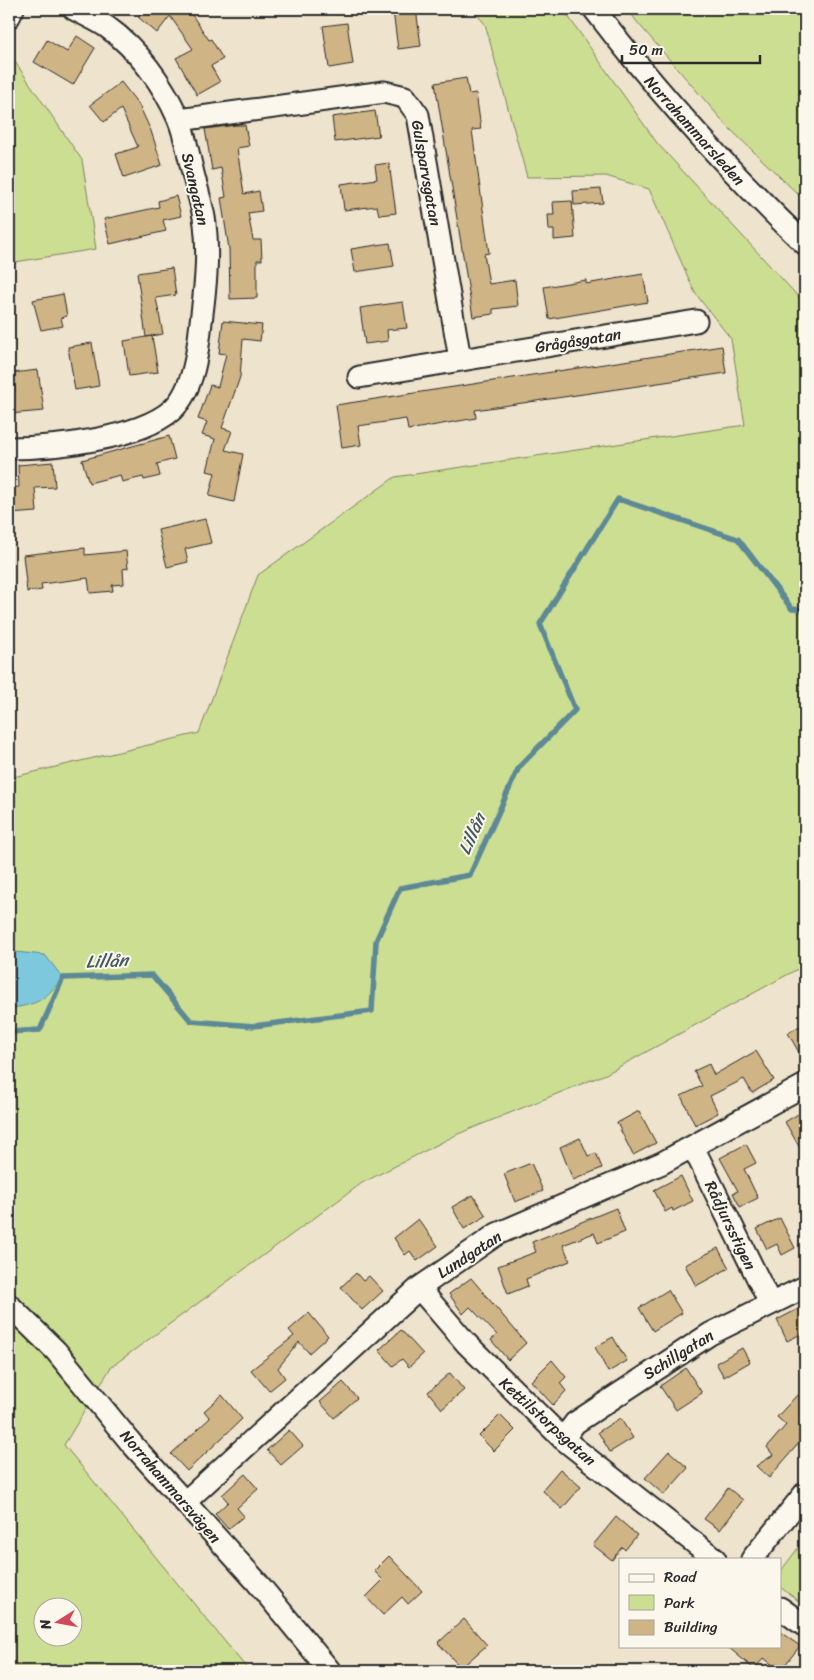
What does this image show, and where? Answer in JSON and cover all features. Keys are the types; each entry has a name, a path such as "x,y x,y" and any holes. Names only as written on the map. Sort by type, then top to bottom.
{"street":[{"path":"9,17 13,9"},
{"name":"Svangatan","path":"9,448 66,445 124,432 156,422 173,409 183,394 192,374 207,274 205,224 179,120 160,84 136,54 107,27 74,9"},
{"name":"Norrahammarsleden","path":"594,9 653,85 751,192 805,244"},
{"name":"Gulsparvsgatan","path":"179,120 384,92 405,97 418,115 460,359"},
{"name":"Grågåsgatan","path":"359,377 696,321"},
{"name":"Lundgatan","path":"185,1502 418,1288 497,1234 662,1163 805,1085"},
{"name":"Rådjursstigen","path":"693,1147 770,1302"},
{"name":"Schillgatan","path":"563,1439 575,1423 710,1334 770,1302 805,1287"},
{"name":"Kettilstorpsgatan","path":"418,1288 466,1343 563,1439 714,1558"},
{"name":"Norrahammarsvägen","path":"9,1305 56,1351 185,1502 256,1581 330,1671"},
{"path":"753,1558 805,1493"},
{"path":"782,1609 805,1626"}],"green space":[{"path":"472,9 563,9 657,143 805,304 805,965 606,1074 458,1134 362,1183 111,1367 64,1445 249,1671 9,1671 9,1004 13,1008 15,952 9,958 9,778 199,733 258,575 395,477 745,425 731,339 695,293 649,189 606,176 527,177 485,24"},
{"path":"628,9 805,9 805,201 728,127 637,22"},
{"path":"9,53 82,160 96,249 9,263"},
{"path":"805,1539 805,1606 782,1589 782,1569"}],"water":[{"path":"15,952 45,955 63,978 37,1002 13,1008 9,1004 9,958"}],"building":[{"path":"145,9 188,9 209,40 211,39 223,59 211,66 220,82 197,95 176,58 193,49 170,16 157,33 138,17"},
{"path":"416,9 421,46 398,49 393,11"},
{"path":"347,23 353,64 329,68 323,26"},
{"path":"77,36 95,48 73,85 34,62 47,40 67,52"},
{"path":"466,78 469,94 476,93 481,129 472,130 489,253 484,254 489,284 515,280 518,306 493,309 493,314 473,317 435,83"},
{"path":"121,82 139,105 151,131 162,165 124,178 116,154 138,147 121,109 104,122 90,105"},
{"path":"375,111 379,136 335,142 332,117"},
{"path":"245,125 249,146 237,148 244,194 259,191 262,211 248,213 253,240 261,240 262,260 257,260 257,298 230,299 229,249 221,198 226,197 221,168 212,170 205,129"},
{"path":"389,163 396,213 379,215 377,206 344,210 341,184 377,179 375,165"},
{"path":"601,189 603,203 574,205 573,191"},
{"path":"176,196 181,216 163,220 166,231 110,244 104,219 159,207 158,201"},
{"path":"572,201 575,238 554,240 554,230 549,230 548,215 554,215 553,202"},
{"path":"390,243 394,266 355,272 351,249"},
{"path":"172,268 176,295 156,298 163,334 146,337 137,273"},
{"path":"643,274 648,302 549,319 544,287 586,280 586,284"},
{"path":"63,294 67,316 61,318 63,326 41,330 33,300"},
{"path":"403,302 407,328 387,330 388,341 365,344 360,308"},
{"path":"223,321 262,325 260,341 243,339 240,377 222,428 232,431 225,450 243,454 234,502 209,496 215,473 207,471 215,439 202,435 207,422 198,419 210,385 218,387 226,354 219,353"},
{"path":"152,336 158,372 129,376 124,341"},
{"path":"92,343 99,386 75,390 68,347"},
{"path":"722,346 726,373 475,410 476,418 408,430 406,419 358,426 361,445 342,448 336,405"},
{"path":"38,370 44,411 9,414 9,393 15,392 13,373"},
{"path":"169,436 175,459 157,464 160,476 144,480 143,477 122,482 120,475 89,483 82,460"},
{"path":"53,462 55,487 35,488 37,512 9,514 9,488 19,487 18,465"},
{"path":"205,519 211,543 185,549 188,562 167,567 158,530"},
{"path":"85,548 85,555 126,551 128,568 123,569 124,584 112,585 113,591 90,593 88,578 41,584 42,590 27,592 23,555"},
{"path":"805,1023 805,1063 788,1033"},
{"path":"756,1051 774,1080 752,1093 744,1079 710,1096 718,1113 695,1125 681,1096 702,1086 694,1071 709,1064 714,1075"},
{"path":"805,1110 805,1157 785,1122"},
{"path":"639,1111 656,1143 633,1155 617,1123"},
{"path":"580,1138 588,1156 596,1153 602,1168 573,1180 560,1147"},
{"path":"746,1144 756,1163 744,1169 758,1198 740,1207 733,1193 738,1191 720,1158"},
{"path":"531,1163 543,1191 515,1202 504,1174"},
{"path":"681,1176 693,1201 673,1211 672,1208 665,1212 654,1190"},
{"path":"473,1195 486,1216 464,1229 452,1207"},
{"path":"616,1208 625,1232 598,1243 594,1233 563,1245 570,1261 526,1279 528,1286 508,1294 498,1266 536,1252 532,1242"},
{"path":"780,1218 795,1248 782,1255 777,1244 767,1249 757,1229"},
{"path":"418,1219 438,1246 417,1261 410,1251 405,1255 394,1238"},
{"path":"718,1248 729,1268 696,1286 685,1265"},
{"path":"356,1273 363,1281 369,1276 383,1291 362,1310 341,1287"},
{"path":"471,1278 526,1343 508,1360 491,1340 497,1335 470,1307 463,1314 449,1294"},
{"path":"668,1290 682,1313 653,1331 639,1308"},
{"path":"800,1308 805,1319 805,1332 787,1341 777,1320"},
{"path":"309,1313 328,1336 309,1353 299,1342 278,1368 285,1378 269,1391 251,1370 294,1336 289,1330"},
{"path":"401,1330 423,1354 409,1367 402,1359 393,1366 379,1350"},
{"path":"613,1337 627,1361 608,1372 595,1347"},
{"path":"742,1348 750,1362 724,1377 716,1363"},
{"path":"552,1360 566,1377 560,1383 566,1391 553,1405 531,1381"},
{"path":"686,1368 702,1393 676,1410 660,1386"},
{"path":"450,1373 464,1390 442,1409 428,1392"},
{"path":"343,1382 357,1398 334,1418 320,1402"},
{"path":"222,1395 242,1419 187,1471 171,1454 210,1418 204,1411"},
{"path":"797,1395 805,1401 805,1436 769,1478 756,1466 773,1455 767,1447 786,1425 777,1417"},
{"path":"500,1415 515,1430 494,1451 479,1436"},
{"path":"620,1418 633,1438 610,1452 598,1432"},
{"path":"289,1430 303,1446 281,1465 267,1450"},
{"path":"669,1451 688,1468 664,1495 645,1478"},
{"path":"560,1469 581,1487 562,1509 542,1490"},
{"path":"245,1474 258,1489 237,1508 244,1516 228,1529 215,1514 228,1502 222,1495"},
{"path":"728,1488 743,1500 720,1530 704,1519"},
{"path":"616,1517 637,1535 625,1550 622,1547 612,1560 593,1545"},
{"path":"389,1556 422,1591 408,1604 402,1597 383,1615 366,1597 383,1580 374,1571"},
{"path":"464,1619 487,1645 461,1668 438,1643"},
{"path":"782,1633 800,1646 780,1671 764,1658 754,1669 729,1648 782,1648"}],"waterway":[{"name":"Lillån","path":"9,1032 40,1030 63,978 152,975 191,1021 254,1026 372,1011 376,941 400,888 470,875 519,767 575,710 540,624 618,499 738,539 792,609 805,610"}]}
